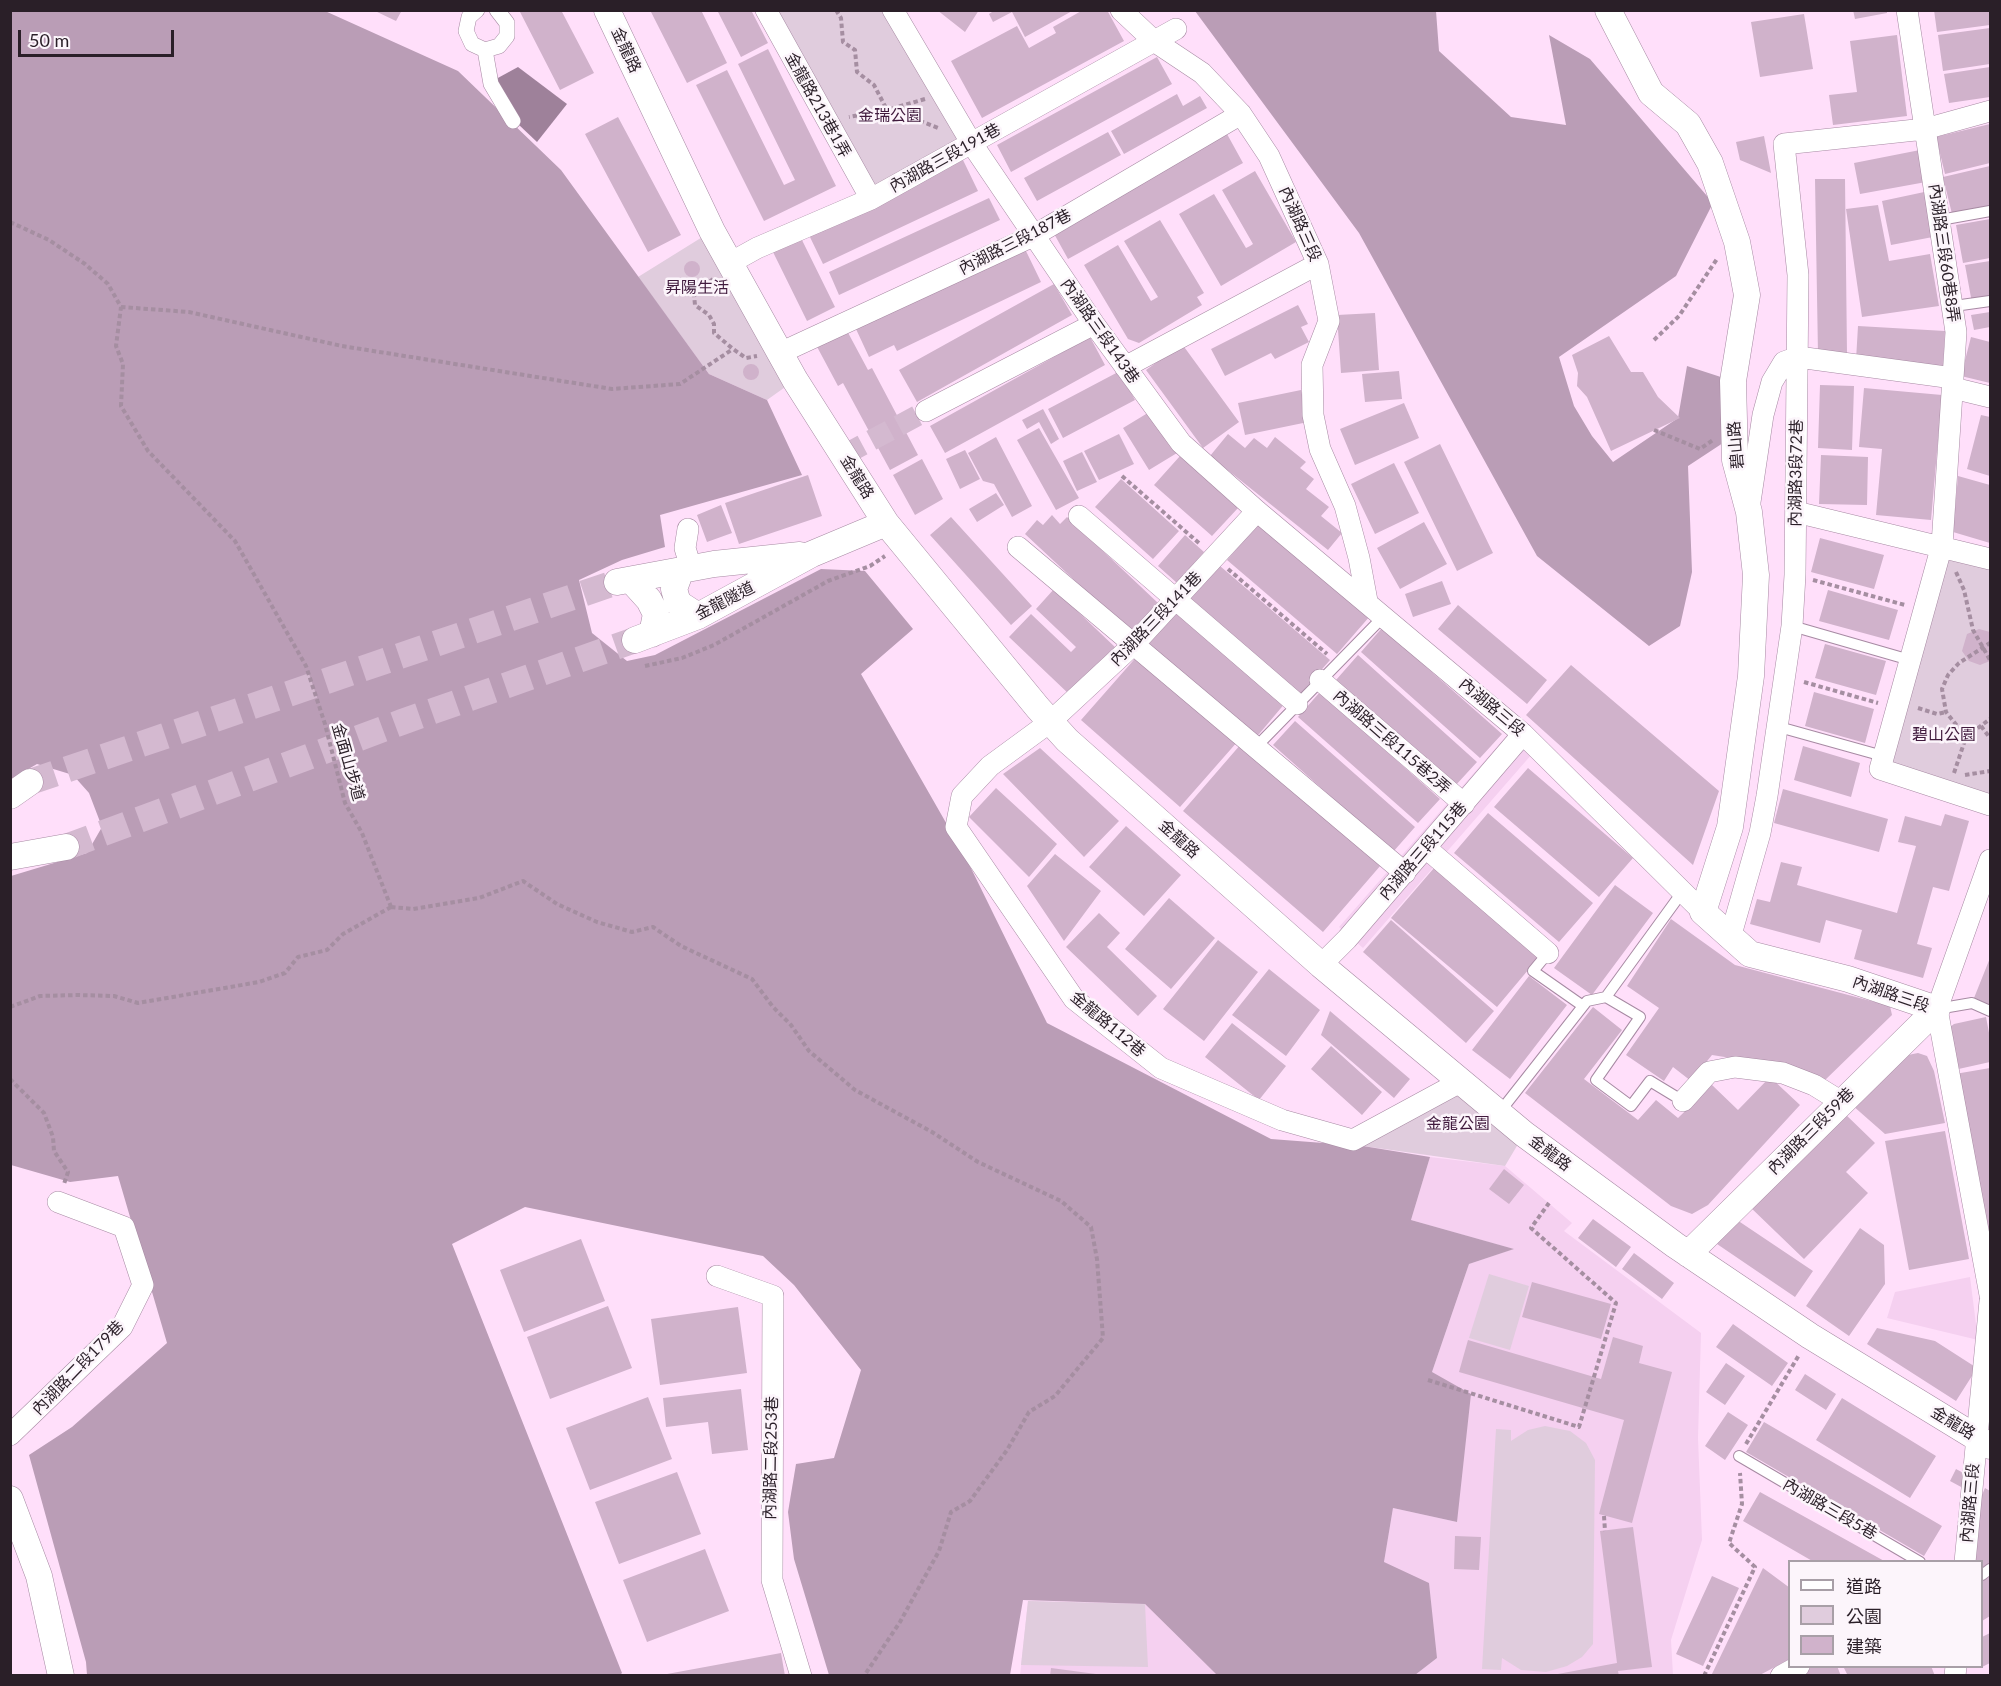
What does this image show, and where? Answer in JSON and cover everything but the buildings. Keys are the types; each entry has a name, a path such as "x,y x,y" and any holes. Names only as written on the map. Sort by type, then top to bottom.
{"street":[{"path":"477,10 470,17 466,31 472,44 485,50 499,46 507,36 507,23 497,10"},
{"name":"金龍路","path":"607,10 730,263 777,348 886,523 1050,722 1321,966 1499,1113 1688,1254 1810,1336 1983,1441"},
{"name":"金龍路213巷1弄","path":"766,10 871,199"},
{"name":"內湖路三段143巷","path":"893,10 972,144 1033,236 1181,443 1257,511 1366,601"},
{"name":"內湖路三段","path":"1121,10 1154,41 1202,73 1241,114 1269,156 1318,264 1329,321 1312,365 1313,415 1320,449 1347,517 1366,601 1523,734 1703,912 1750,954 1848,979 1936,1009 1990,1295"},
{"name":"碧山路","path":"1608,10 1651,93 1688,124 1710,163 1734,233 1747,295 1732,381 1735,460 1749,512 1756,574 1751,676 1730,827 1703,912"},
{"name":"內湖路三段60巷8弄","path":"1883,756 1942,545 1956,332 1954,306 1924,129 1907,10"},
{"name":"內湖路三段191巷","path":"730,263 757,248 871,199 1176,29"},
{"path":"485,50 491,84 505,102 513,121"},
{"path":"1924,129 1990,111"},
{"name":"內湖路三段187巷","path":"777,348 1033,236 1241,114"},
{"name":"內湖路3段72巷","path":"1730,938 1760,834 1779,727 1792,626 1795,575 1798,275 1784,144 1924,129"},
{"path":"1125,366 1318,264"},
{"path":"926,411 1094,324"},
{"path":"1749,512 1761,425 1772,382 1784,362 1798,357 1953,383 1990,397"},
{"name":"內湖路三段141巷","path":"1050,722 1134,644 1257,511"},
{"path":"1796,512 1942,545 1990,559"},
{"path":"1078,516 1297,704"},
{"name":"金龍隧道","path":"812,554 686,569 624,581 650,600 656,614 644,637 698,616 812,554 886,523"},
{"path":"688,529 684,548 686,569 675,589 678,603 698,616"},
{"path":"1018,547 1405,873"},
{"name":"內湖路三段115巷2弄","path":"1320,680 1464,804"},
{"name":"金龍路112巷","path":"1050,722 990,766 962,796 956,827 1074,999 1161,1068 1281,1120 1353,1140 1462,1081"},
{"name":"內湖路三段115巷","path":"1321,966 1405,873 1523,734"},
{"path":"1883,756 1880,769 1990,805"},
{"path":"10,833 22,855 66,847"},
{"path":"1426,848 1548,953"},
{"path":"1936,1009 1990,860"},
{"name":"內湖路三段59巷","path":"1688,1254 1840,1101 1936,1009"},
{"path":"1683,1101 1709,1072 1735,1066 1783,1073 1814,1085 1840,1101"},
{"name":"內湖路二段179巷","path":"10,1435 122,1327 143,1285 124,1227 58,1202"},
{"name":"內湖路二段253巷","path":"717,1276 773,1296 772,1580 801,1676"},
{"name":"內湖路三段","path":"1965,1560 1983,1441 1990,1301"},
{"path":"10,1499 39,1576 61,1676"},
{"path":"1781,1676 1795,1668"}],"lane":[{"path":"1940,220 1990,211"},
{"path":"1954,306 1990,301"},
{"path":"1255,748 1384,616"},
{"path":"1792,626 1910,660"},
{"path":"1779,727 1883,756"},
{"path":"1606,997 1683,891"},
{"path":"1548,953 1533,971 1583,1006"},
{"path":"1499,1113 1587,1001 1606,997 1641,1017 1596,1080 1631,1106 1650,1081 1683,1101"},
{"path":"1936,1009 1972,1003 1990,1011"},
{"path":"1983,1441 1990,1411"},
{"name":"內湖路三段5巷","path":"1739,1456 1917,1560"}],"path":[{"path":"828,122 887,110 873,85 857,72 855,50 843,42 841,18 836,10"},
{"path":"10,222 49,240 85,264 108,284 121,307 189,312 342,346 612,389 680,384 733,350"},
{"path":"1654,340 1679,316 1734,233"},
{"path":"730,263 694,295 695,305 709,315 714,324 714,333 746,358 755,358 777,348"},
{"name":"金面山步道","path":"121,307 116,346 123,364 121,406 148,451 235,541 306,666 325,724 345,803 366,842 391,907"},
{"path":"1654,430 1700,448 1734,427"},
{"path":"645,666 682,658 714,645 828,581 870,566 903,544"},
{"path":"1942,545 1946,548 1964,590 1973,630 1990,660"},
{"path":"1795,575 1924,610"},
{"path":"1966,737 1946,712 1942,689 1948,675 1959,663 1990,643"},
{"path":"1786,677 1937,714 1946,712"},
{"path":"1990,719 1966,737 1953,778 1990,771"},
{"path":"1981,726 1990,738"},
{"path":"10,1007 40,996 78,995 114,996 138,1004 259,982 285,973 298,957 327,950 343,934 391,907 413,909 480,898 523,881 557,904 597,922 632,932 653,927 681,946 752,979 773,1007 791,1025 809,1051 855,1090 932,1132 978,1162 1061,1201 1091,1227 1098,1259 1103,1338 1055,1396 1029,1412 1007,1450 970,1501 951,1512 939,1551 900,1622 864,1676"},
{"path":"10,1079 44,1113 53,1137 54,1151 68,1172 58,1202"},
{"path":"1428,1380 1579,1427 1616,1303 1531,1228 1549,1203"},
{"path":"1704,1676 1755,1567 1729,1543 1742,1504 1739,1456 1810,1336"},
{"path":"1604,1516 1605,1531"}],"shaded area":[{"path":"11,11 325,11 458,71 561,170 709,374 767,400 802,475 660,515 665,547 622,560 579,580 592,633 627,661 655,655 821,569 865,571 913,629 861,674 965,856 1047,1023 1271,1139 1363,1146 1430,1157 1411,1220 1514,1249 1469,1264 1432,1372 1471,1394 1457,1522 1393,1508 1384,1562 1429,1583 1437,1658 1415,1675 1217,1675 1145,1604 1023,1600 1010,1675 829,1675 794,1559 788,1512 796,1464 834,1458 861,1370 794,1285 763,1256 525,1207 452,1244 622,1673 620,1675 87,1675 86,1662 29,1455 72,1427 167,1343 118,1176 70,1182 11,1165 11,876 87,853 102,827 89,793 73,775 37,764 11,779"},
{"path":"1195,11 1436,11 1439,51 1511,117 1566,125 1549,35 1590,59 1713,203 1676,276 1559,357 1574,406 1592,436 1613,462 1678,418 1687,366 1727,379 1726,441 1688,466 1692,572 1680,626 1649,646 1537,556 1359,233"},
{"path":"518,67 567,104 537,142 518,124 496,79"},
{"path":"1508,734 1532,754 1363,948 1339,927"},
{"path":"1430,1157 1505,1166 1572,1223 1564,1231 1701,1333 1698,1438 1702,1540 1671,1640 1673,1675 1415,1675 1437,1658 1384,1562 1393,1508 1457,1522 1432,1372 1469,1264 1513,1249 1411,1220"},
{"path":"1970,1277 1978,1340 1887,1318 1895,1292"},
{"path":"1028,1601 1145,1604 1217,1675 1020,1676"}],"green space":[{"name":"金瑞公園","path":"766,11 893,11 972,144 871,199"},
{"name":"昇陽生活","path":"712,231 795,380 767,400 709,374 638,277"},
{"name":"碧山公園","path":"1946,548 1990,560 1990,799 1888,766"},
{"name":"金龍公園","path":"1462,1081 1524,1134 1505,1166 1363,1146"},
{"path":"1489,1274 1529,1286 1510,1350 1469,1338"},
{"path":"1545,1426 1570,1431 1586,1443 1595,1460 1593,1644 1582,1657 1567,1666 1546,1672 1521,1670 1502,1658 1501,1670 1482,1669 1496,1429 1511,1430 1511,1441 1528,1430"},
{"path":"1028,1601 1145,1604 1148,1667 1021,1665"}],"tunnel":[{"path":"844,455 926,411"},
{"path":"30,782 617,582"},
{"path":"66,847 402,722 635,640"}]}
